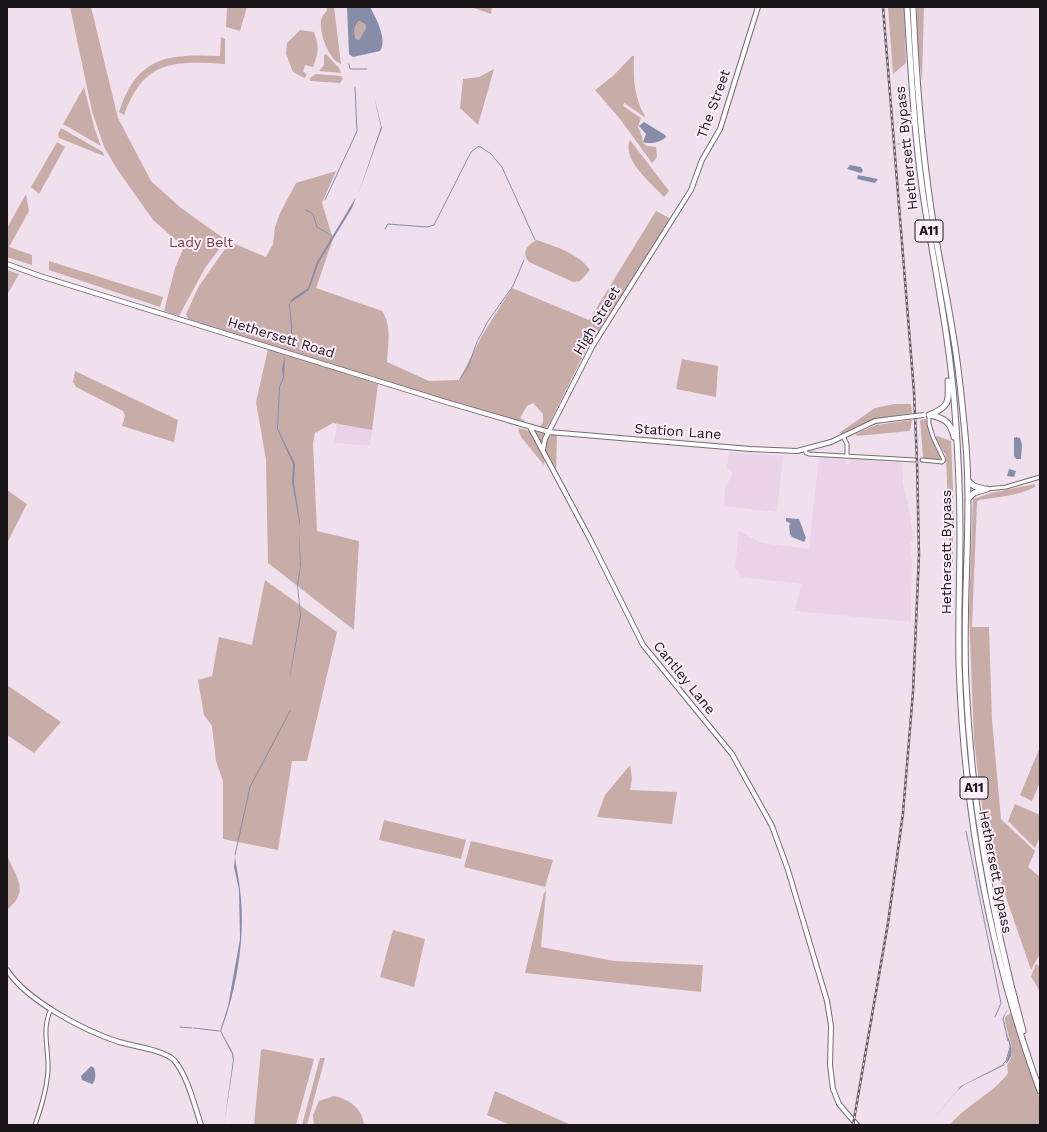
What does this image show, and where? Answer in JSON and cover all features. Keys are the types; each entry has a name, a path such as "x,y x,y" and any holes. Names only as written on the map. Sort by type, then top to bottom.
{"highway":[{"name":"Hethersett Bypass","path":"907,7 917,144 950,362 958,455 960,535 959,664 970,798 988,907 1006,986 1040,1091"},
{"name":"Hethersett Bypass","path":"913,7 917,89 926,168 957,361 968,481 965,660 971,763 984,857 993,905 1022,1028 1040,1083"},
{"name":"A11","path":"927,415 943,409 948,400 950,362"},
{"name":"A11","path":"927,415 943,418 949,423 954,435 958,455"},
{"path":"968,481 974,486 987,489"},
{"path":"968,498 974,493 987,489"}],"street":[{"name":"The Street","path":"670,225 691,190 702,161 720,128 758,7"},
{"name":"High Street","path":"549,432 592,347 670,225"},
{"name":"Hethersett Road","path":"7,264 40,276 549,432"},
{"name":"Station Lane","path":"549,432 766,450 805,450 843,436 875,421 906,416 927,415"},
{"path":"922,460 942,462 944,460 933,437 927,415"},
{"name":"Cantley Lane","path":"530,427 643,645 721,739 751,787 772,826 780,846 803,922 829,1015 833,1089 839,1104 857,1125"},
{"path":"543,450 545,439 549,432"},
{"path":"843,436 847,444 848,455"},
{"name":"Station Lane","path":"805,450 806,453 809,454 848,455 915,460"},
{"path":"987,489 1006,488 1040,477"},
{"path":"7,970 18,985 51,1009 104,1036 167,1056 174,1061 182,1075 201,1125"},
{"path":"36,1125 48,1071 45,1038 46,1027 51,1009"}],"shaded area":[{"path":"337,424 372,430 370,446 334,443"},
{"path":"729,452 783,456 777,512 724,506 725,486 731,478 732,473 727,468"},
{"path":"819,455 845,459 846,463 849,464 852,459 902,463 903,483 914,542 910,543 912,560 911,622 795,611 801,584 742,577 735,568 739,531 761,543 809,549"}],"green space":[{"name":"Lady Belt","path":"70,7 91,7 118,118 151,181 181,208 226,240 205,268 179,316 164,311 175,268 184,247 153,220 117,169 104,147 92,111"},
{"path":"227,7 247,7 240,31 226,27"},
{"path":"327,7 334,7 341,64 332,57 328,51 321,29 322,17 327,10"},
{"path":"471,7 492,7 491,14"},
{"path":"888,7 904,7 906,63 893,74"},
{"path":"917,7 924,7 922,81 917,43"},
{"path":"359,21 365,24 366,28 359,40 356,39 354,32"},
{"path":"300,30 314,32 317,41 317,53 313,67 305,65 303,71 307,75 304,78 293,72 286,54 287,43"},
{"path":"221,37 225,39 225,64 190,63 175,64 162,68 151,74 141,83 132,97 124,115 119,112 126,93 135,79 145,69 157,62 170,58 185,56 220,56"},
{"path":"326,54 339,68 341,73 319,71 324,65 324,55"},
{"path":"632,56 634,56 635,88 639,103 646,118 624,103 623,106 641,118 638,127 643,143 647,146 656,147 657,157 652,163 620,119 595,90 614,75"},
{"path":"494,69 478,125 460,108 463,79 479,77"},
{"path":"316,74 341,76 343,79 340,83 310,81 310,78"},
{"path":"84,87 95,130 101,146 63,124"},
{"path":"61,128 103,152 104,156 59,138 58,134"},
{"path":"630,140 669,191 664,197 639,171 634,163 628,147"},
{"path":"57,142 65,147 39,194 31,187"},
{"path":"336,171 322,203 333,239 316,288 382,311 388,329 387,362 429,381 459,380 483,334 512,288 589,320 656,211 671,219 583,356 548,426 545,428 539,427 543,423 543,414 533,403 527,406 520,418 525,421 524,424 188,319 186,314 199,286 230,242 266,257 273,244 275,227 280,213 296,183"},
{"path":"26,194 29,211 9,247 32,255 32,265 7,257 7,228"},
{"path":"537,240 573,255 590,270 580,281 573,282 529,262 525,252 530,244"},
{"path":"49,261 163,297 160,307 49,270"},
{"path":"7,270 19,274 7,295"},
{"path":"268,349 378,384 372,430 333,423 315,433 313,443 317,531 359,541 354,630 268,563 266,460 256,402"},
{"path":"682,359 718,366 716,397 676,389"},
{"path":"75,371 178,420 174,442 122,426 125,416 123,411 76,387 73,382"},
{"path":"894,404 911,404 912,413 875,419 843,434 839,433 875,408"},
{"path":"926,419 930,436 942,457 940,459 924,459 923,457 920,420"},
{"path":"912,420 910,431 857,436 856,434 876,425"},
{"path":"518,428 528,431 534,437 544,457 544,465 521,437"},
{"path":"533,431 546,434 542,445"},
{"path":"552,435 557,435 556,472 548,458 545,447 547,438"},
{"path":"937,436 951,441 953,488 953,565 950,561 946,456 935,437"},
{"path":"1035,484 1035,487 1022,492 979,500 977,502 972,627 989,627 992,720 1001,819 1035,851 1028,867 1040,877 1040,954 1031,970 986,839 974,741 969,612 973,499 991,493"},
{"path":"7,490 27,504 7,543"},
{"path":"265,580 337,632 307,761 292,761 278,850 223,839 223,781 216,761 212,726 204,715 198,680 212,676 219,637 252,645"},
{"path":"7,685 61,722 34,753 7,735"},
{"path":"1040,747 1040,782 1032,801 1020,795"},
{"path":"630,765 632,778 630,790 677,792 672,824 597,817 605,795"},
{"path":"1015,804 1040,815 1040,837 1035,848 1008,821"},
{"path":"384,820 466,840 461,859 379,840"},
{"path":"471,841 553,860 545,887 464,867"},
{"path":"7,855 17,878 20,890 14,903 7,910"},
{"path":"546,891 541,947 614,961 703,965 701,992 525,973 544,893"},
{"path":"393,930 425,939 414,987 380,977"},
{"path":"1036,964 1040,967 1040,992 1031,976"},
{"path":"1011,1013 1040,1100 1040,1125 950,1125 965,1110 1002,1081 1008,1073 1007,1065 1011,1059 1012,1047 1005,1023 1005,1017"},
{"path":"263,1049 314,1059 296,1125 254,1125 261,1050"},
{"path":"320,1058 325,1058 307,1125 302,1125"},
{"path":"495,1091 571,1125 510,1125 487,1115"},
{"path":"334,1096 350,1102 361,1114 364,1125 314,1125 313,1115 319,1101"}],"water":[{"path":"347,7 370,7 382,35 383,41 380,51 353,57 349,54","holes":["359,21 365,24 366,28 359,40 356,39 354,32 356,25"]},
{"path":"373,92 382,128 358,195 381,127"},
{"path":"644,122 666,137 655,142 643,142 646,134 639,126"},
{"path":"850,165 861,167 863,171 861,173 847,169"},
{"path":"858,175 878,179 875,183 857,179"},
{"path":"356,197 352,208 319,262 309,290 290,303 292,339 287,349 291,337 289,304 292,299 308,288 317,262"},
{"path":"285,356 284,378 280,387 278,429 295,464 294,483 300,526 292,482 293,464 277,429 279,387 283,378 282,368"},
{"path":"1014,438 1020,438 1022,445 1021,459 1016,459 1014,456"},
{"path":"1009,469 1016,471 1014,477 1007,476"},
{"path":"786,518 799,519 806,538 804,542 792,537 790,534 789,525 791,524 786,521"},
{"path":"299,529 301,565 298,586 301,616 290,677 300,615 297,584 300,568"},
{"path":"235,857 242,907 242,925 236,980 227,1015 221,1031 233,1053 234,1060 224,1125 233,1060 232,1054 220,1031 228,1006 240,939 239,890 234,867"},
{"path":"1006,1032 1010,1041 1012,1053 1006,1064 1010,1048"},
{"path":"1004,1064 1005,1065 964,1085 928,1125 961,1086"},
{"path":"91,1066 94,1068 95,1074 95,1079 92,1084 82,1080 81,1076"}],"waterway":[{"path":"349,64 350,69 367,69"},
{"path":"325,200 357,131 355,87"},
{"path":"898,144 909,143"},
{"path":"385,229 388,224 427,227 434,225 471,152 479,146 491,154 502,167 535,240"},
{"path":"306,210 313,214 317,227 332,236"},
{"path":"460,379 468,367 477,342 488,321 513,286 524,260"},
{"path":"235,855 250,787 290,711"},
{"path":"966,831 1001,1003 995,1017"},
{"path":"1003,1019 1008,1041"},
{"path":"180,1027 192,1028"},
{"path":"194,1028 219,1031"},
{"path":"1003,1064 1006,1061 1010,1047"}],"railway":[{"path":"853,1125 888,923 903,813 913,692 919,555 914,392 883,7"}]}
